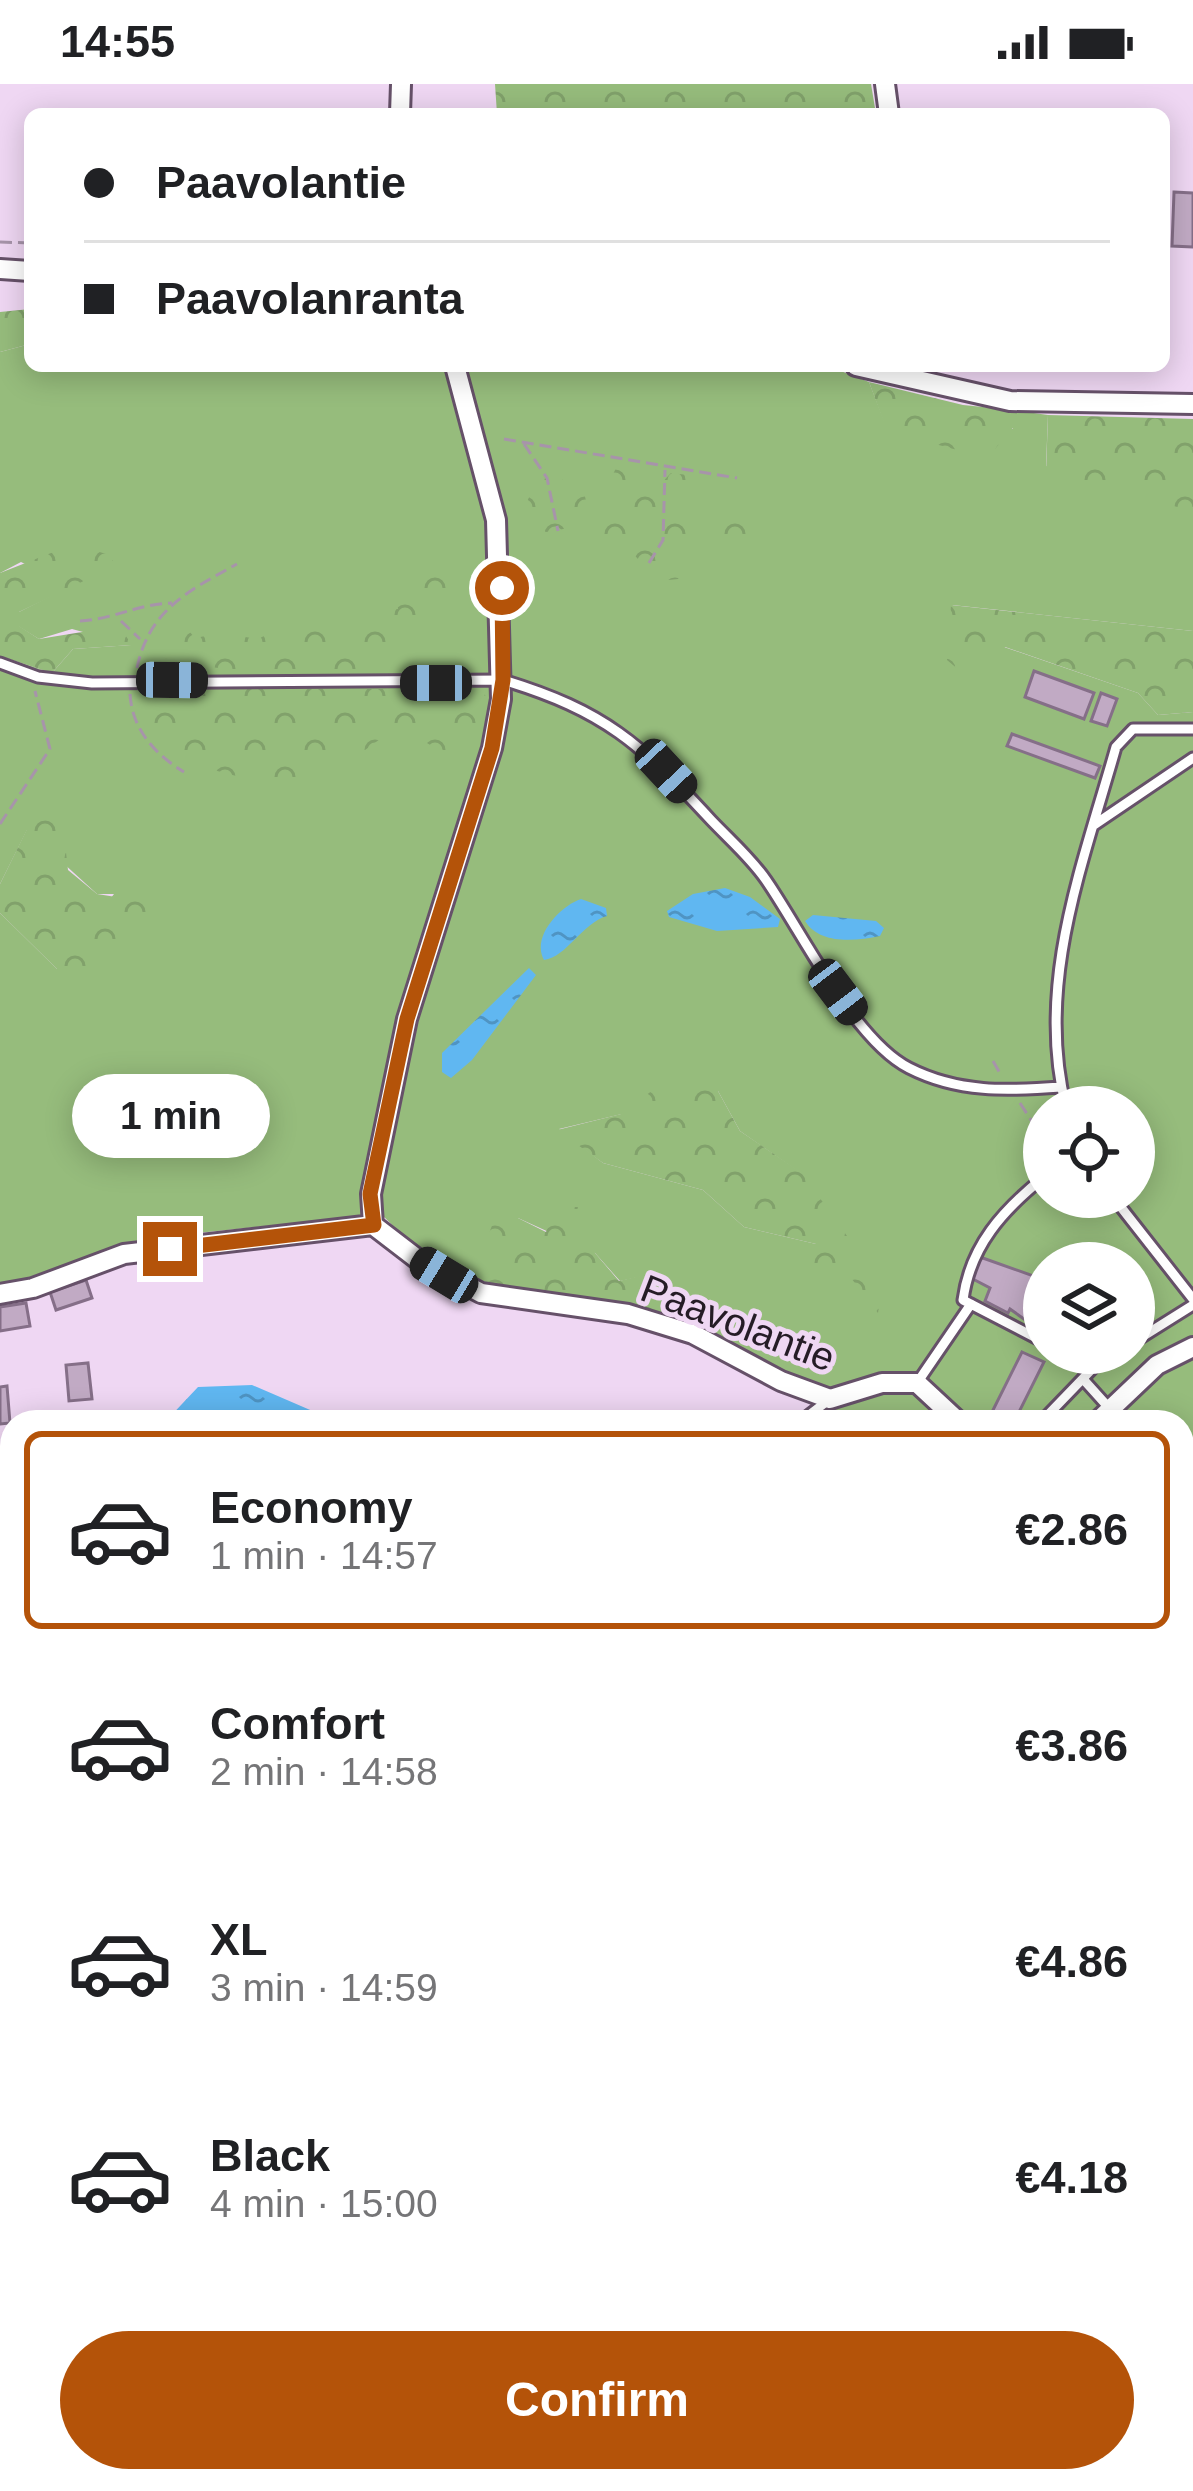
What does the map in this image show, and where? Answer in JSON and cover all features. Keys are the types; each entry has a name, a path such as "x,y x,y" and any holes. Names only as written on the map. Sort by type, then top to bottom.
{"street":[{"path":"0,1294 33,1288 124,1254 374,1225 370,1194 407,1019 492,748 503,680 496,520 456,372"},
{"path":"925,376 1010,401 1193,404"},
{"name":"Paavolantie","path":"374,1225 416,1258 481,1293 628,1314 693,1334 772,1377 830,1399 881,1383 917,1383"},
{"path":"1110,1410 1157,1366 1193,1347"},
{"path":"917,1383 946,1410"}],"lane":[{"path":"0,663 38,677 92,683 133,679 503,680 563,698 617,726 666,771 764,877 818,965 904,1066 957,1088 1023,1087"},
{"path":"1061,1086 1054,994 1116,747 1133,730 1193,729"},
{"path":"1094,825 1193,758"},
{"path":"1023,1198 990,1229 966,1279 963,1300 1023,1331"},
{"path":"1129,1218 1193,1302 1155,1328"},
{"path":"917,1383 971,1304"},
{"path":"1052,1410 1087,1374"},
{"path":"1083,1378 1101,1410"},
{"path":"816,1410 830,1399"}],"path":[{"path":"504,440 737,478"},
{"path":"523,443 547,478 558,530"},
{"path":"649,563 663,540 665,469"},
{"path":"184,772 157,756 131,708 141,640 174,603 237,564"},
{"path":"80,621 118,619 134,607 174,603"},
{"path":"118,619 141,640"},
{"path":"0,824 50,749 36,706 38,677"}],"green space":[{"path":"495,84 871,84 875,108 497,108"},
{"path":"24,310 24,346 0,352 0,312"},
{"path":"24,346 24,372 843,372 869,382 888,431 1013,429 1013,410 1048,415 1046,466 1193,505 1193,631 952,605 1004,647 1138,693 1158,715 1193,712 1193,1410 813,1410 821,1389 772,1377 679,1307 648,1275 620,1281 595,1253 518,1218 471,1279 415,1247 381,1214 149,1238 0,1288 0,913 57,969 114,894 97,894 27,830 0,884 0,656 52,673 73,649 131,645 72,629 39,639 18,626 19,612 70,586 21,562 0,573 0,352","holes":["718,1091 740,1131 802,1174 848,1274 817,1253 816,1244 744,1227 703,1190 603,1163 559,1129"]},
{"path":"869,382 963,405 1013,410 1013,428 987,458 887,431"},
{"path":"1048,415 1193,419 1193,511 1046,473"},
{"path":"624,451 640,488 654,491 671,473 721,479 722,494 672,499 671,508 699,521 700,544 678,579 658,581 628,548 590,538 584,528 615,509 608,485"},
{"path":"538,479 582,484 587,505 569,528 546,532 519,518"},
{"path":"746,506 767,530 726,545 714,534 725,516"},
{"path":"74,544 106,554 117,565 19,612 19,626 39,639 119,626 132,645 73,649 52,673 0,656 0,573"},
{"path":"457,571 463,586 425,616 387,674 239,672 159,657 154,640 159,625 183,624 195,638 221,633 258,639 288,624 300,635 338,621 353,623 374,610 398,609 396,587"},
{"path":"951,605 1193,631 1193,712 1158,715 1138,693 1005,647 993,667 959,670 947,660"},
{"path":"145,689 481,689 490,703 473,757 435,748 398,725 328,774 285,789 203,767 170,751 147,726"},
{"path":"62,817 68,870 97,894 167,905 156,931 97,970 57,969 0,913 0,884 30,823"},
{"path":"665,1081 718,1091 740,1131 802,1173 882,1285 878,1313 848,1274 814,1276 809,1267 816,1244 744,1227 703,1190 603,1163 557,1130 621,1114"},
{"path":"556,1207 585,1207 595,1253 619,1281 648,1274 679,1307 667,1317 471,1279 495,1218 518,1218 546,1232"}],"water":[{"path":"725,888 750,897 780,919 778,927 717,931 669,917 667,911 693,894"},
{"path":"581,899 606,908 607,916 544,960 544,932 565,908"},
{"path":"813,915 876,921 884,928 880,936 870,938 829,938 805,921"},
{"path":"529,968 536,975 472,1060 451,1078 442,1072 442,1053"},
{"path":"252,1385 310,1410 176,1410 198,1387"}],"building":[{"path":"1174,192 1193,193 1193,247 1172,246"},
{"path":"1034,671 1094,693 1084,719 1025,697"},
{"path":"1101,693 1117,699 1107,726 1091,721"},
{"path":"1012,734 1100,766 1095,778 1007,746"},
{"path":"980,1257 1023,1272 1023,1318 985,1301 990,1288 969,1277"},
{"path":"86,1280 92,1298 56,1310 50,1292"},
{"path":"26,1303 30,1326 0,1331 0,1307"},
{"path":"1022,1352 1023,1374 1038,1374 1020,1410 993,1410"},
{"path":"88,1363 92,1399 69,1401 66,1365"},
{"path":"7,1386 9,1410 0,1410 0,1387"}],"route":[{"path":"170,1249 374,1225 370,1194 407,1019 492,748 503,680 502,588"}]}
